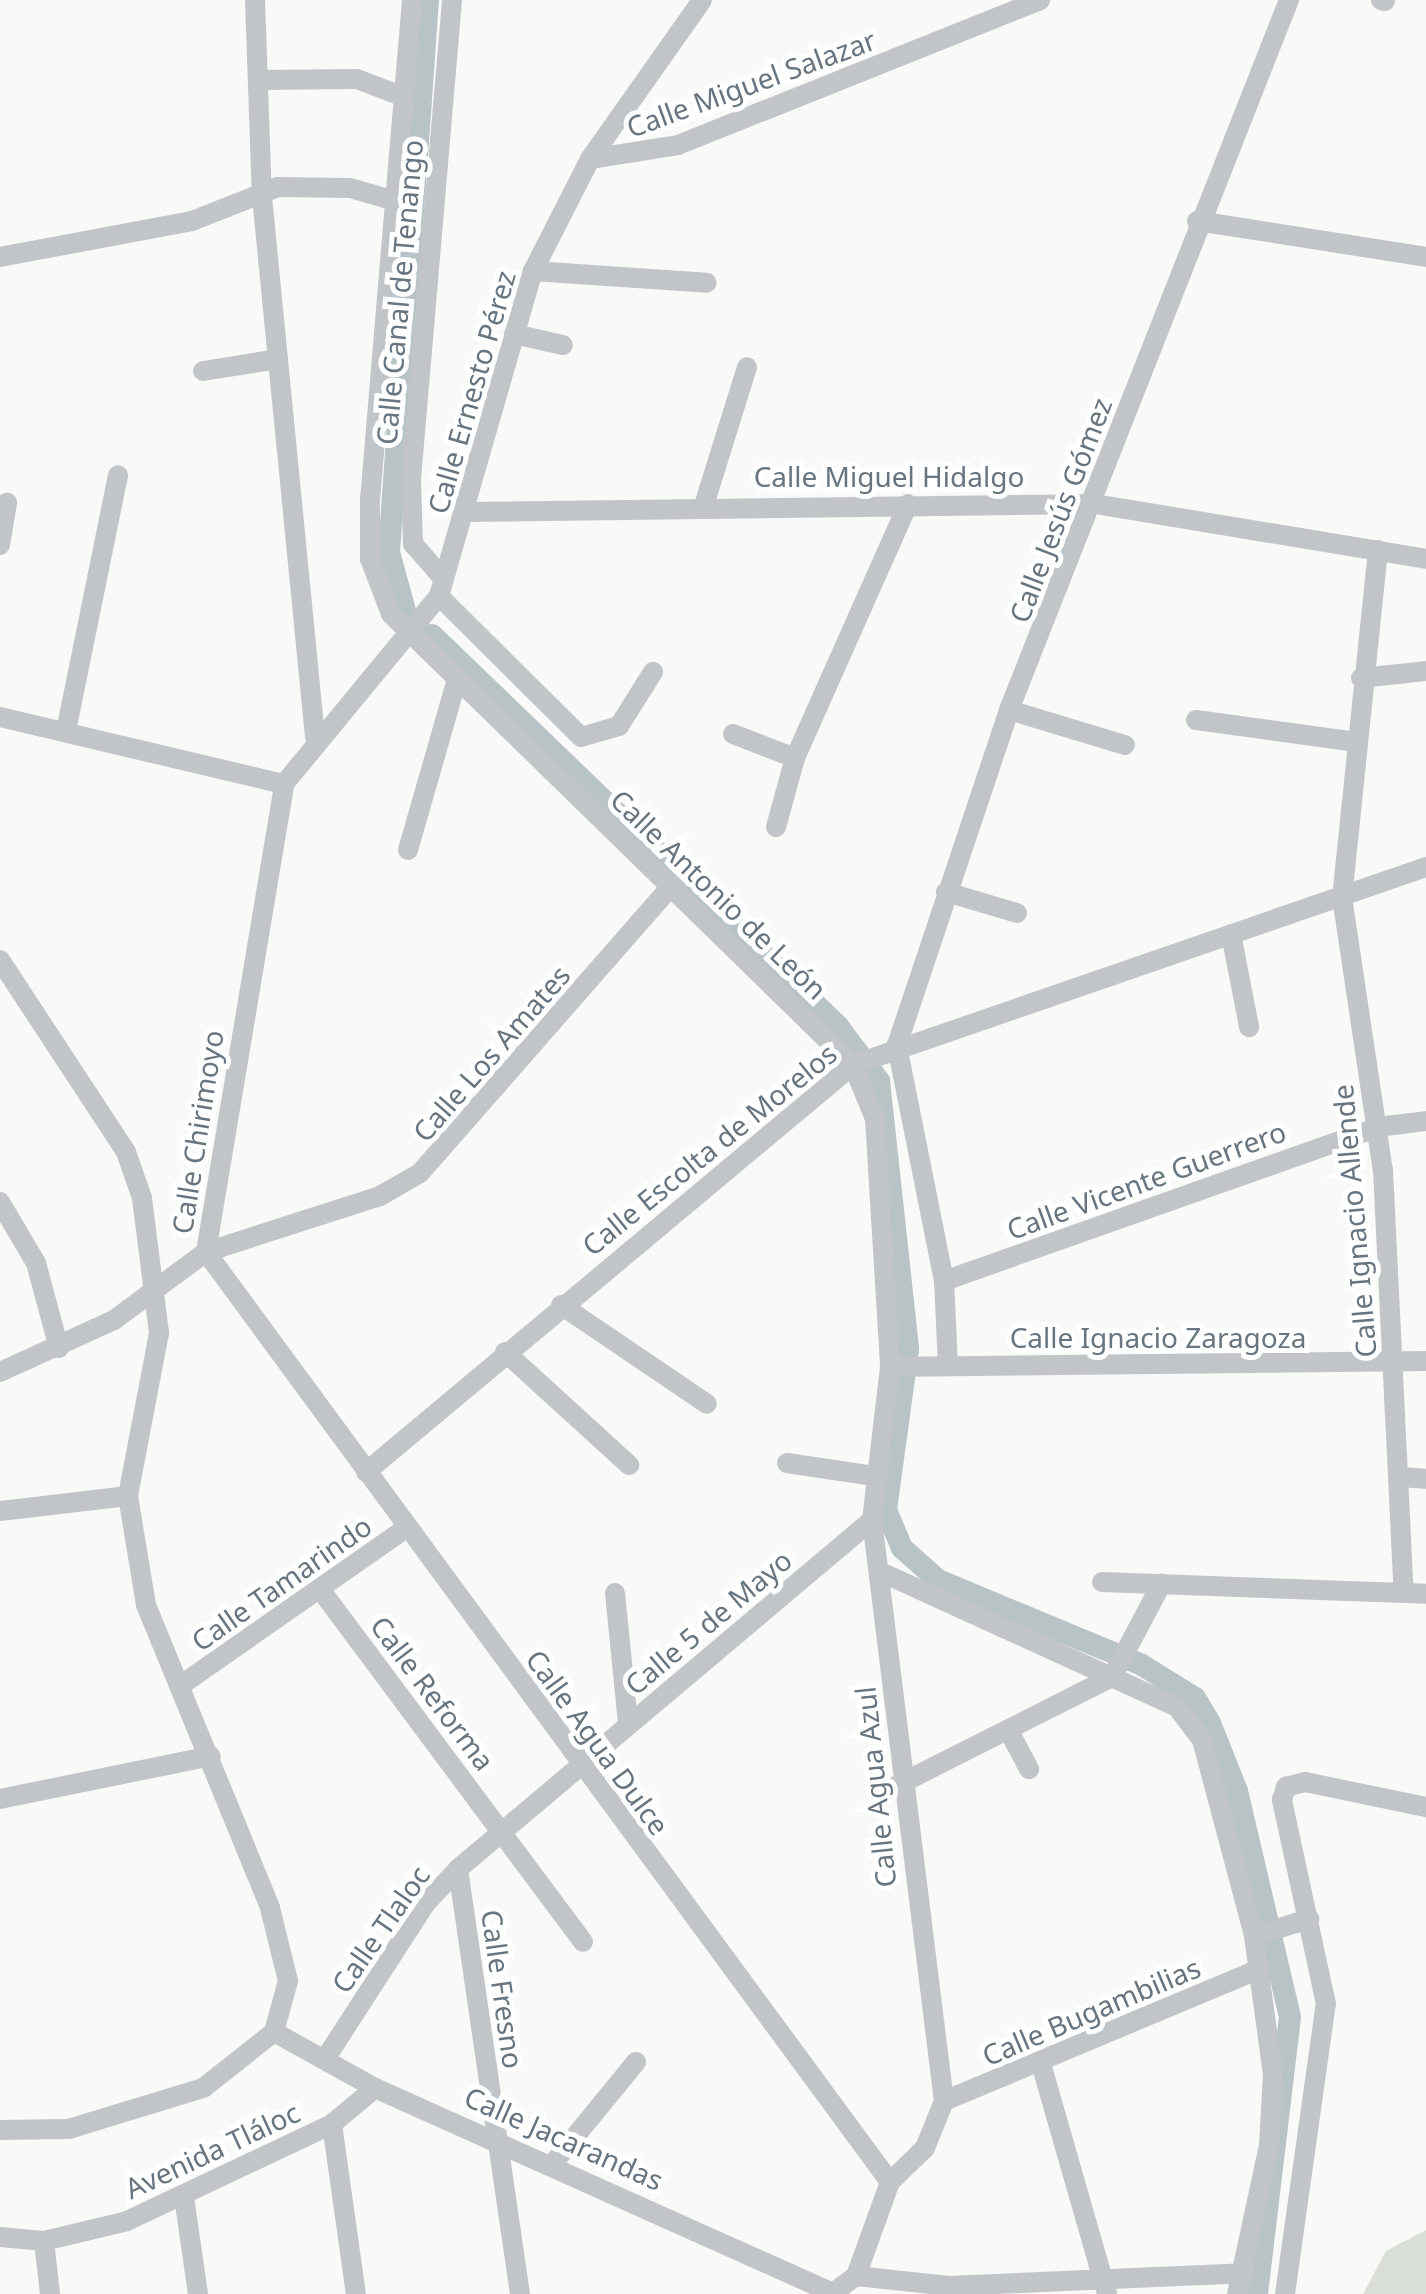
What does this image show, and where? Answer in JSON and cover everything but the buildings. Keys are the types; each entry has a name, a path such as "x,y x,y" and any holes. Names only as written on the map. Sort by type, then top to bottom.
{"street":[{"path":"255,0 262,196 315,737"},
{"path":"412,0 392,200 370,559 581,737 619,726 653,672"},
{"name":"Calle Canal de Tenango","path":"428,607 413,544 411,479 452,0"},
{"name":"Calle Ernesto Pérez","path":"284,784 315,737 428,607 468,512 534,271 590,159 702,0"},
{"name":"Calle Miguel Salazar","path":"590,159 678,145 1040,0"},
{"name":"Calle Jesús Gómez","path":"891,1048 1009,710 1095,504 1198,221 1289,0"},
{"path":"258,80 357,79 400,96"},
{"path":"0,257 192,221 278,188 350,188 392,200"},
{"path":"1198,221 1426,257"},
{"path":"534,271 707,284"},
{"path":"514,334 563,345"},
{"path":"203,371 278,360"},
{"path":"705,502 748,367"},
{"path":"66,731 118,475"},
{"name":"Calle Miguel Hidalgo","path":"468,512 705,502 1095,504 1426,559"},
{"path":"0,545 7,503"},
{"path":"776,827 795,758 908,504"},
{"name":"Calle Ignacio Allende","path":"1378,550 1342,897 1378,1127 1399,1477 1415,1593"},
{"name":"Calle Antonio de León","path":"428,607 456,683 859,1062 875,1119 898,1366"},
{"path":"1362,678 1426,671"},
{"path":"408,850 456,683"},
{"path":"1009,710 1126,745"},
{"path":"0,717 284,784"},
{"path":"1196,720 1356,742"},
{"path":"733,734 795,758"},
{"name":"Calle Chirimoyo","path":"0,1372 59,1348 156,1293 206,1252 284,784"},
{"name":"Calle Escolta de Morelos","path":"366,1472 561,1305 859,1062 1426,868"},
{"name":"Calle Los Amates","path":"206,1252 380,1196 420,1173 673,884"},
{"path":"946,892 1017,912"},
{"path":"1231,934 1249,1027"},
{"path":"0,960 126,1152 156,1293 158,1333 128,1496 146,1605 184,1683 288,1981 274,2032 203,2088 70,2129 0,2130"},
{"path":"891,1048 944,1281 943,1365"},
{"name":"Calle Vicente Guerrero","path":"944,1281 1378,1127 1426,1121"},
{"path":"0,1202 36,1263 59,1348"},
{"name":"Calle Agua Dulce","path":"206,1252 578,1764 890,2182"},
{"path":"561,1305 707,1404"},
{"path":"505,1352 629,1465"},
{"name":"Calle Ignacio Zaragoza","path":"898,1366 1426,1361"},
{"name":"Calle Agua Azul","path":"898,1366 874,1476 872,1520 882,1574 898,1785 944,2102"},
{"path":"786,1463 874,1476"},
{"path":"1399,1477 1426,1479"},
{"path":"0,1511 128,1496"},
{"name":"Calle 5 de Mayo","path":"578,1764 872,1520"},
{"name":"Calle Tamarindo","path":"184,1683 408,1527"},
{"path":"882,1574 1118,1672 1192,1722 1280,1928 1325,2052 1286,2294"},
{"path":"1102,1582 1415,1593"},
{"path":"898,1785 1010,1732 1118,1672 1162,1583"},
{"name":"Calle Reforma","path":"320,1588 584,1942"},
{"path":"615,1593 628,1724"},
{"path":"1010,1732 1029,1769"},
{"path":"0,1798 211,1756"},
{"name":"Calle Tlaloc","path":"327,2056 426,1903 458,1869 578,1764"},
{"path":"1237,2294 1244,2273 1273,2074 1259,1969 1280,1928 1286,1787 1305,1782 1426,1806"},
{"name":"Calle Fresno","path":"458,1869 520,2294"},
{"name":"Calle Bugambilias","path":"944,2102 1042,2067 1259,1969"},
{"name":"Calle Jacarandas","path":"274,2032 327,2056 375,2088 555,2161 834,2293 856,2276"},
{"path":"555,2161 636,2062"},
{"path":"1042,2067 1073,2149 1105,2285"},
{"name":"Avenida Tláloc","path":"0,2238 44,2240 184,2197 332,2124 375,2088"},
{"path":"944,2102 925,2148 890,2182 856,2276 950,2286 1105,2285 1244,2273"},
{"path":"332,2124 356,2294"},
{"path":"184,2197 198,2294"},
{"path":"44,2240 50,2294"}],"shaded area":[{"path":"1426,2230 1426,2294 1363,2294 1386,2251"}],"waterway":[{"path":"405,611 389,552 428,0"},
{"path":"432,635 838,1026 879,1081 908,1349 886,1510 902,1548 938,1580 1142,1665 1195,1698 1210,1723 1237,1791 1290,2017 1257,2294"}]}
